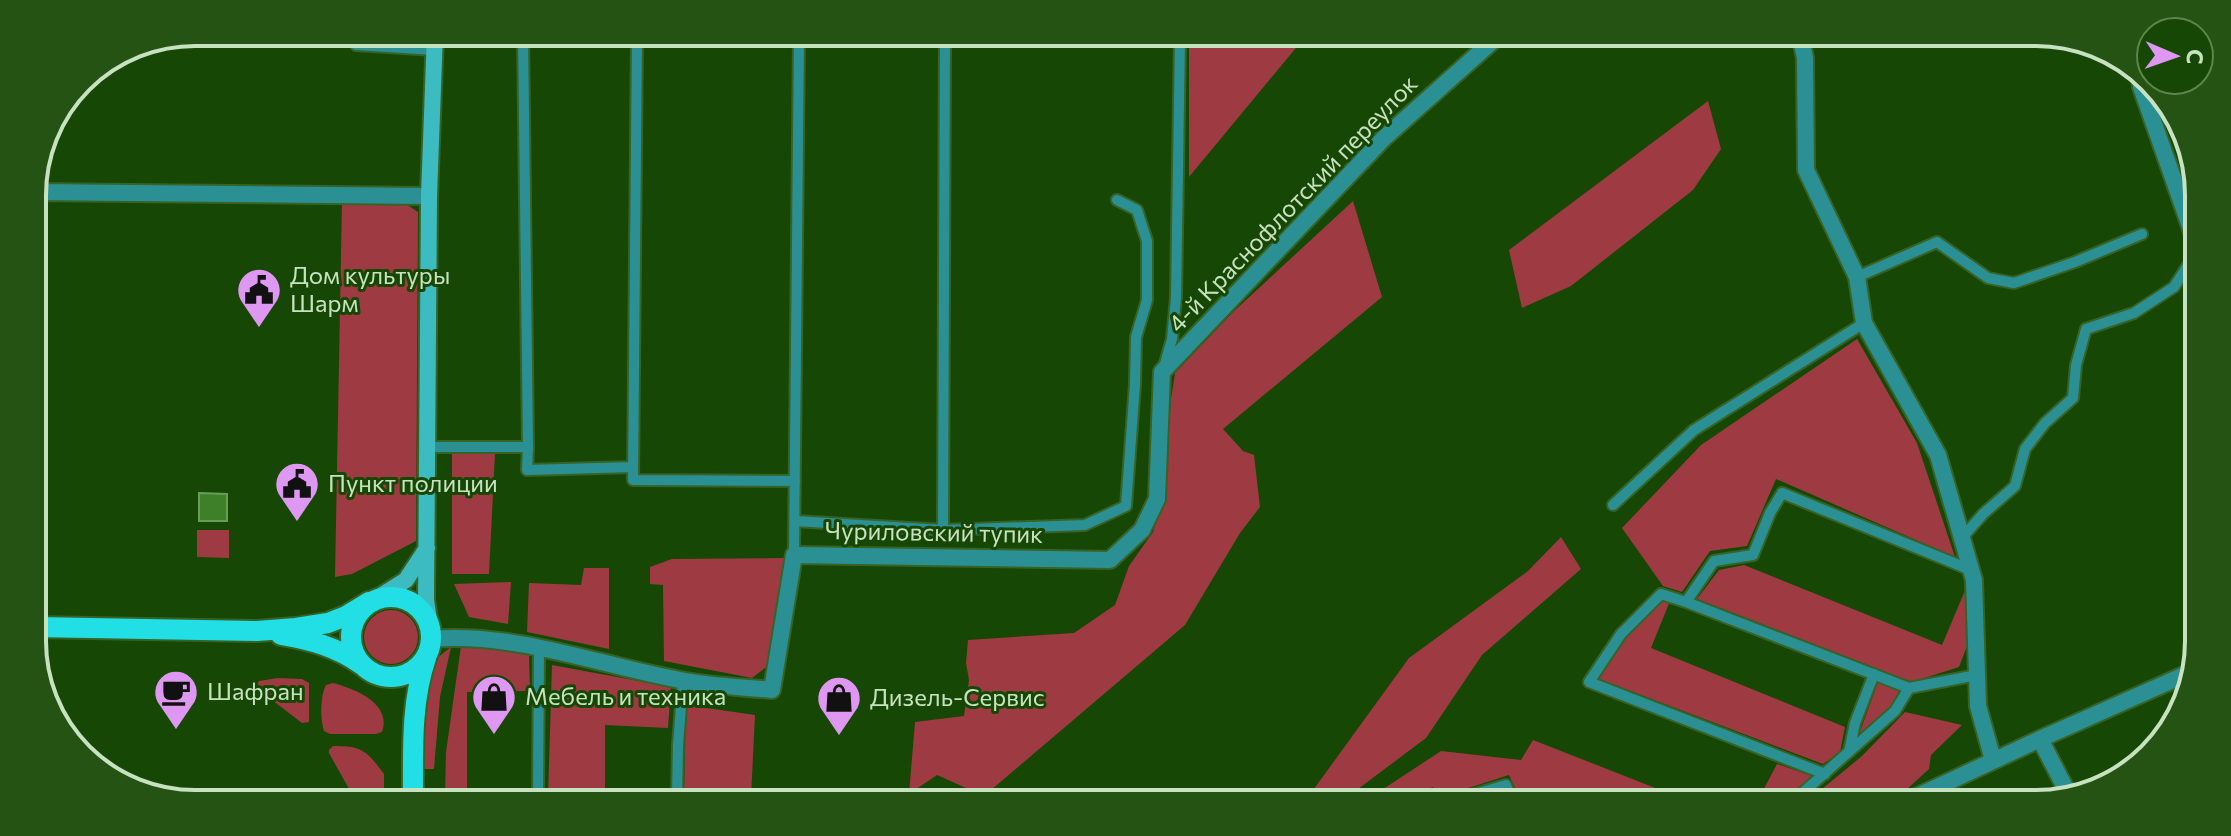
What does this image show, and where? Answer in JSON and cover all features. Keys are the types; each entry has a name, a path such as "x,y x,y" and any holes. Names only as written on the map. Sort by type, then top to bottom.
{"main road":[{"path":"46,627 257,631 328,623 374,600 400,597 414,603 429,638 416,696 413,790"},
{"path":"374,600 358,613 351,627 351,643 356,658 367,669 381,676 397,677 412,672 421,664 429,638"},
{"path":"257,631 326,645 345,653 392,687 401,696 410,719 413,754"}],"street":[{"path":"429,638 426,600 429,196 435,46"},
{"name":"4-й Краснофлотский переулок","path":"1162,372 1384,138 1487,46"},
{"path":"1802,46 1806,170 1857,277 1864,323 1938,455 1974,580 1978,706 1993,760"},
{"path":"2144,96 2185,212"},
{"path":"46,192 429,196"},
{"name":"Чуриловский тупик","path":"429,638 473,637 683,681 772,690 794,555 1110,560 1142,530 1157,499 1162,372"},
{"path":"374,600 406,580 427,547"},
{"path":"1930,790 2180,677"},
{"path":"2040,739 2065,787"}],"lane":[{"path":"523,46 527,470 633,467"},
{"path":"637,46 633,480 795,481"},
{"path":"794,555 799,46"},
{"path":"943,530 945,46"},
{"path":"1162,372 1172,339 1176,298 1180,46"},
{"path":"795,521 943,530 1085,525 1126,506 1136,337 1147,300 1147,241 1137,210 1117,200"},
{"path":"1857,277 1937,242 1988,278 2014,283 2142,234"},
{"path":"1962,538 1983,514 2015,486 2025,449 2045,423 2073,398 2076,365 2086,329 2134,313 2174,287 2185,270"},
{"path":"1613,505 1694,430 1864,323"},
{"path":"428,447 528,447"},
{"path":"1686,602 1714,561 1753,555 1782,493 1971,570"},
{"path":"1825,774 1589,682 1621,634 1661,594 1909,688 1977,675"},
{"path":"538,790 539,649"},
{"path":"1848,754 1855,723 1874,674"},
{"path":"677,790 683,681"},
{"path":"1806,790 1895,711 1909,688"},
{"path":"1489,790 1506,785 1508,790"}],"shaded area":[{"path":"1189,46 1298,46 1189,177"},
{"path":"1708,101 1721,149 1693,190 1571,286 1522,308 1509,250"},
{"path":"342,201 403,202 418,212 416,541 352,574 335,577"},
{"path":"1353,201 1382,297 1223,429 1243,451 1254,455 1260,507 1240,533 1185,625 991,790 971,790 937,775 915,790 909,790 915,722 964,716 969,680 966,663 968,640 1074,633 1115,605 1129,566 1153,532 1165,490 1175,373 1233,312"},
{"path":"1857,339 1917,443 1955,557 1776,479 1747,546 1710,551 1682,592 1663,586 1622,528 1701,445"},
{"path":"452,453 495,453 489,574 452,574"},
{"path":"199,493 227,494 227,521 199,521"},
{"path":"197,530 229,530 229,558 197,557"},
{"path":"1561,537 1581,569 1482,655 1426,738 1357,790 1313,790 1409,658 1528,571"},
{"path":"785,558 769,665 752,678 664,661 663,585 650,584 650,567 672,559"},
{"path":"1744,565 1942,645 1969,581 1969,641 1959,667 1912,682 1697,599 1719,570"},
{"path":"584,568 609,568 609,649 527,632 529,583 581,585"},
{"path":"511,582 508,624 469,617 454,584"},
{"path":"1661,599 1670,601 1651,648 1845,727 1840,752 1823,764 1599,679 1626,636"},
{"path":"391,610 410,618 418,637 410,656 391,664 372,656 364,637 372,618"},
{"path":"461,646 529,655 530,691 467,692 467,790 445,790 446,752"},
{"path":"451,647 440,697 434,769 417,769 422,695 437,658"},
{"path":"552,665 671,687 668,728 605,725 605,790 548,790"},
{"path":"302,679 309,683 309,722 302,723 255,687 259,681"},
{"path":"1878,682 1901,691 1890,710 1858,737"},
{"path":"333,683 361,693 377,705 384,722 382,732 330,734 324,731 321,714 323,696 326,685"},
{"path":"686,705 755,715 751,790 684,790"},
{"path":"1905,712 1962,725 1931,755 1929,769 1906,790 1821,790 1862,756"},
{"path":"1533,740 1660,790 1516,790 1509,775 1462,790 1434,790 1433,787 1426,790 1382,790 1441,751 1521,760"},
{"path":"333,746 363,751 384,774 384,790 350,790 329,750"},
{"path":"1777,764 1812,776 1796,790 1763,790"}],"place":[{"name":"Дом культуры Шарм","path":"259,329"},
{"name":"Пункт полиции","path":"297,523"},
{"name":"Шафран","path":"176,731"},
{"name":"Мебель и техника","path":"494,736"},
{"name":"Дизель-Сервис","path":"839,737"}]}
